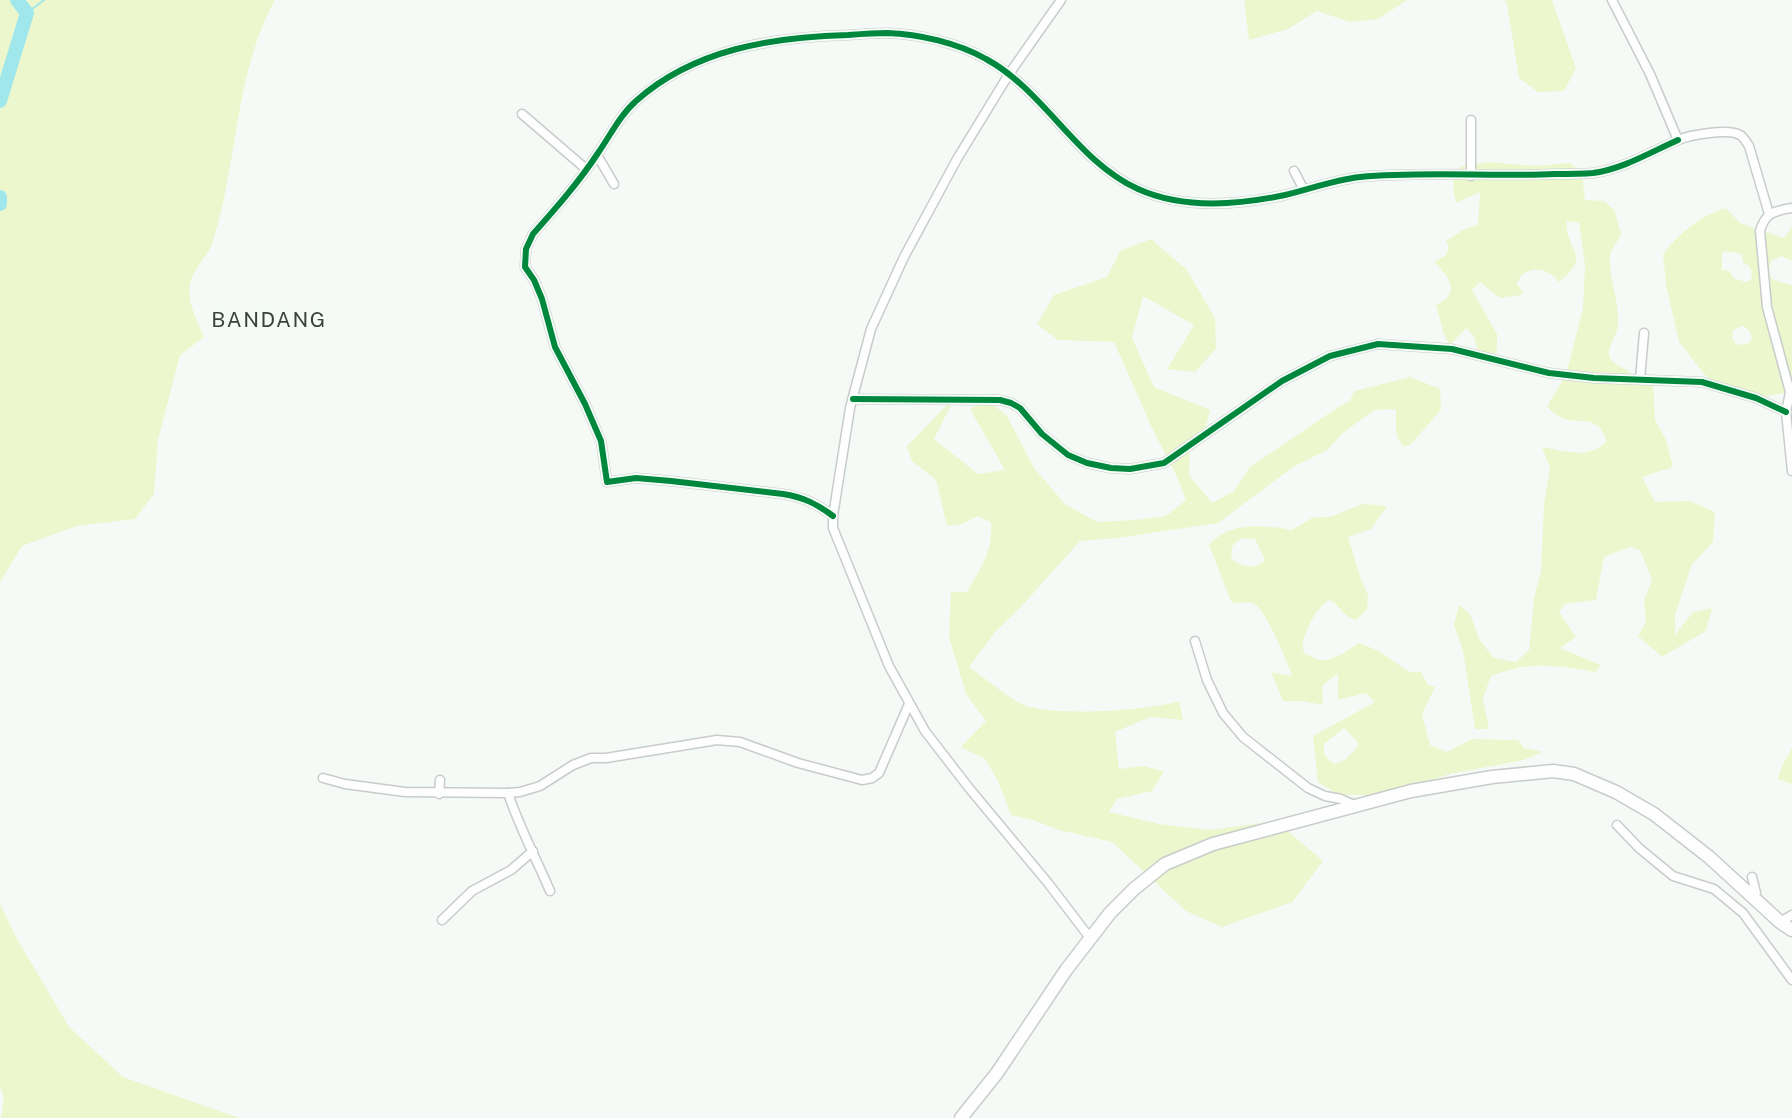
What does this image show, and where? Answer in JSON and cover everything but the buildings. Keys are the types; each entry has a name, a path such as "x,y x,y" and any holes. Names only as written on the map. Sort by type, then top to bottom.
{"main road":[{"path":"961,1118 997,1073 1090,938 1110,913 1134,889 1165,864 1213,844 1411,790 1492,777 1553,771 1574,774 1641,805 1709,857 1780,922 1792,930"}],"street":[{"path":"1061,0 1009,74 957,159 904,257 871,329 844,444 833,528 889,666 909,704 942,753 1090,938"},
{"path":"1612,0 1650,74 1678,140"},
{"path":"833,516 817,504 798,496 636,478 607,482 601,441 585,404 555,347 542,299 534,280 525,267 526,249 533,234 597,155 633,103 659,82 679,70 735,49 770,41 815,36 885,33 908,35 951,45 986,58 1009,74 1110,173 1138,189 1171,201 1200,203 1246,201 1360,177 1594,172 1618,166 1695,135 1738,133 1749,146 1769,214"},
{"path":"522,114 586,168"},
{"path":"1471,120 1471,176"},
{"path":"597,155 614,184"},
{"path":"1293,171 1304,190"},
{"path":"1792,208 1769,214 1763,221 1760,231 1767,307 1790,392 1786,412 1792,471"},
{"path":"1640,379 1644,333"},
{"path":"853,399 1000,400 1020,408 1042,434 1068,455 1087,463 1130,469 1164,463 1282,381 1320,361 1354,349 1378,344 1452,349 1492,357 1549,373 1594,378 1702,382 1756,398 1786,412"},
{"path":"1195,641 1207,680 1223,712 1243,737 1308,788 1356,806"},
{"path":"323,778 365,787 405,792 508,793 540,786 573,765 591,758 606,758 717,740 740,742 798,763 862,780 872,778 879,773 909,704"},
{"path":"439,794 440,780"},
{"path":"508,793 521,830 533,851 550,891"},
{"path":"1617,825 1673,876 1714,889 1743,913 1792,980"},
{"path":"442,920 472,891 511,870 533,851"},
{"path":"1752,877 1756,893 1752,897"},
{"path":"1780,922 1792,915"}],"green space":[{"path":"0,0 275,0 252,58 227,183 212,244 191,280 191,302 204,337 180,355 158,440 154,494 135,519 77,526 22,546 0,582"},
{"path":"1244,0 1407,0 1378,19 1350,22 1317,11 1288,29 1249,40"},
{"path":"1505,0 1552,0 1576,68 1564,91 1538,92 1519,78"},
{"path":"1489,162 1535,166 1570,163 1582,173 1585,200 1604,201 1615,211 1621,235 1610,255 1610,263 1618,325 1609,355 1613,362 1636,378 1653,378 1655,420 1666,440 1673,467 1642,477 1655,502 1690,501 1715,512 1713,542 1692,564 1675,615 1675,635 1693,612 1712,608 1706,631 1662,657 1638,636 1646,622 1644,600 1652,580 1640,550 1629,547 1604,557 1596,600 1565,604 1559,612 1576,637 1560,648 1601,665 1595,672 1531,666 1491,676 1483,698 1489,729 1475,729 1463,651 1454,625 1459,605 1470,614 1479,639 1494,658 1516,662 1529,650 1534,598 1541,571 1544,504 1550,468 1542,447 1576,453 1592,451 1607,441 1601,429 1595,424 1562,418 1554,414 1547,406 1566,375 1583,308 1585,265 1579,223 1567,221 1567,231 1576,258 1575,265 1559,282 1549,273 1530,270 1520,277 1517,284 1523,292 1521,295 1500,298 1480,282 1472,290 1497,334 1497,350 1488,363 1480,361 1474,336 1466,328 1450,345 1445,336 1436,305 1447,297 1451,287 1450,282 1434,262 1446,255 1449,247 1446,241 1463,230 1478,225 1480,192 1456,203 1454,180 1460,167"},
{"path":"1726,208 1740,223 1784,238 1792,227 1792,261 1781,256 1771,261 1770,273 1773,279 1792,285 1792,392 1756,398 1713,385 1679,342 1666,285 1663,254 1691,226 1716,211","holes":["1724,251 1742,254 1743,263 1748,265 1752,271 1751,280 1746,282 1733,278 1730,271 1722,270","1742,326 1749,330 1752,338 1749,343 1742,345 1735,343 1732,338 1733,330"]},
{"path":"1151,239 1187,270 1215,318 1216,349 1195,372 1167,369 1194,325 1143,296 1132,338 1154,387 1210,410 1206,427 1190,440 1189,475 1212,503 1234,491 1250,467 1350,401 1354,391 1410,377 1440,389 1441,410 1411,444 1404,447 1398,439 1396,409 1374,410 1344,432 1327,450 1293,467 1218,523 1118,538 1080,541 1019,609 996,631 969,667 1021,704 1041,709 1125,710 1179,701 1183,720 1150,717 1115,732 1119,769 1142,766 1164,771 1152,791 1117,799 1109,812 1159,824 1210,830 1276,821 1323,861 1292,902 1222,927 1186,911 1112,842 1059,830 1011,815 998,781 985,759 961,747 986,721 966,694 949,637 951,592 967,592 977,575 988,551 991,522 977,516 963,524 947,526 936,480 912,461 907,446 955,397 934,439 978,474 1005,470 970,409 988,400 1007,416 1034,468 1065,504 1097,522 1166,516 1186,500 1114,342 1058,340 1037,324 1054,295 1107,277 1120,251"},
{"path":"1362,504 1387,506 1371,529 1348,537 1368,595 1367,610 1356,620 1348,617 1330,600 1325,603 1306,631 1304,652 1316,659 1325,660 1334,658 1359,643 1379,651 1409,672 1421,672 1428,685 1435,687 1422,714 1430,745 1447,752 1472,739 1518,740 1524,748 1543,752 1524,760 1450,774 1385,795 1339,795 1318,782 1313,736 1375,702 1366,693 1338,700 1338,673 1322,686 1323,705 1302,701 1283,701 1271,672 1292,676 1277,639 1257,606 1249,602 1234,604 1230,599 1209,545 1217,537 1237,528 1259,526 1292,530 1312,518 1333,516","holes":["1243,538 1255,539 1265,560 1257,565 1248,566 1232,559 1233,546","1344,728 1357,741 1358,746 1345,760 1335,764 1324,754 1324,744"]},
{"path":"1792,748 1792,784 1778,779"},
{"path":"0,904 16,937 69,1027 123,1077 239,1118 1,1118 4,1097 0,1087"}],"waterway":[{"path":"0,101 27,13 17,0"},
{"path":"27,13 44,0"},
{"path":"0,197 0,204"}],"cycle path":[{"path":"833,516 810,502 783,494 636,478 607,482 601,441 585,404 555,347 542,299 534,280 525,267 526,249 533,234 583,174 625,113 659,83 683,69 736,49 791,39 887,33 938,40 975,53 1007,73 1026,89 1078,144 1116,177 1155,195 1191,202 1248,201 1285,195 1360,177 1408,174 1593,173 1626,164 1678,140"},
{"path":"853,399 1000,400 1020,408 1042,434 1068,455 1087,463 1130,469 1164,463 1282,381 1330,356 1378,344 1452,349 1549,373 1594,378 1702,382 1756,398 1786,412"}],"district":[{"name":"BANDANG","path":"269,319"}]}
